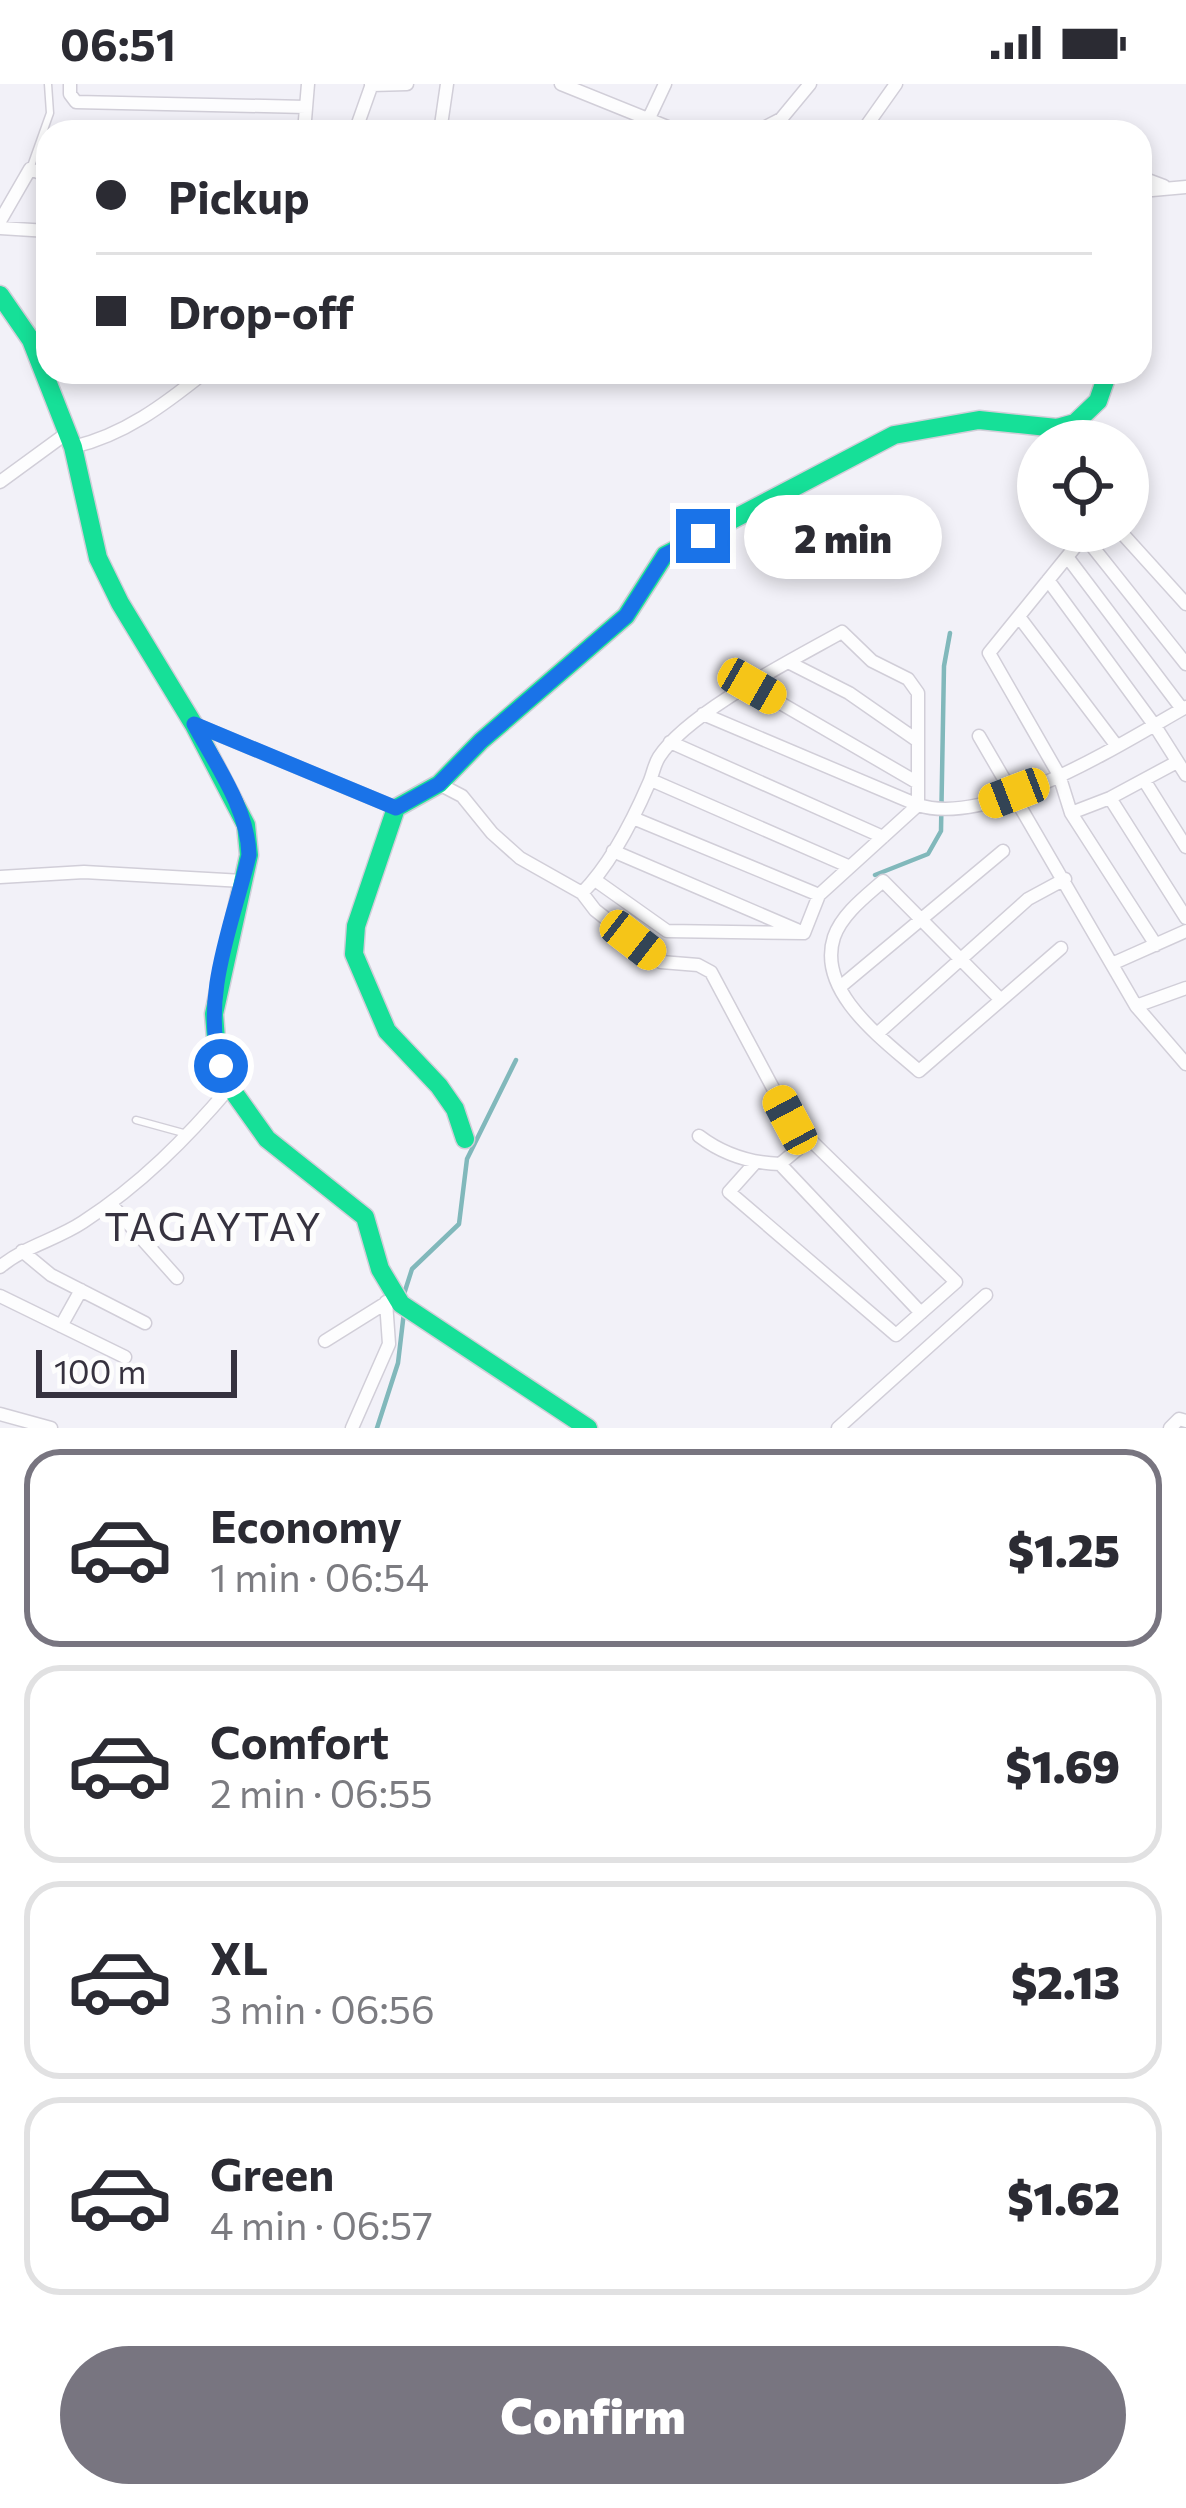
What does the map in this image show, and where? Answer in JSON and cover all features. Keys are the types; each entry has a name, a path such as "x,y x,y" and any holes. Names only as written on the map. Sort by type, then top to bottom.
{"street":[{"path":"70,84 76,102 307,107"},
{"path":"305,120 308,84"},
{"path":"360,120 372,85 406,84"},
{"path":"442,120 447,84"},
{"path":"561,84 653,120"},
{"path":"649,118 665,84"},
{"path":"779,120 810,84"},
{"path":"870,120 896,84"},
{"path":"36,171 30,169 0,225 36,230"},
{"path":"0,296 36,353"},
{"path":"48,384 70,440 98,558 246,825 249,855 214,1014 217,1051 230,1088 267,1139 365,1216 391,1300 389,1344 352,1428"},
{"path":"0,482 70,440 101,440 159,409 190,384"},
{"path":"465,1139 455,1109 439,1086 387,1031 354,954 356,926 396,808 439,784 481,741 626,616 665,555 894,435 979,419 1057,428 1075,423 1098,401 1104,384"},
{"path":"1072,552 989,653 1059,776 1071,813 1156,945"},
{"path":"1100,552 1186,664"},
{"path":"1139,552 1186,604"},
{"path":"703,714 941,811 970,810 1059,776 1184,708 1068,558"},
{"path":"1048,580 1186,775"},
{"path":"1020,618 1116,745"},
{"path":"582,893 633,818 654,765 670,742 703,714 842,632 872,661 908,680 918,693 918,805 819,895 804,933"},
{"path":"788,662 849,693 918,741"},
{"path":"752,686 918,783"},
{"path":"194,724 396,808"},
{"path":"979,736 1136,1006 1186,1064"},
{"path":"670,742 883,838"},
{"path":"1071,813 1110,799 1177,762"},
{"path":"1144,779 1186,847"},
{"path":"651,780 848,866"},
{"path":"439,784 463,796 492,833 520,858 582,893 595,910 661,962 698,965 711,972 790,1120 956,1282 896,1336 729,1192 754,1163"},
{"path":"1110,799 1186,918"},
{"path":"633,818 819,895"},
{"path":"613,850 804,933"},
{"path":"840,987 1003,851"},
{"path":"0,877 125,872 243,881"},
{"path":"877,1034 1028,899 1065,879"},
{"path":"595,880 667,931 804,933"},
{"path":"1001,1000 884,881 855,907 835,934 831,959 853,1009 919,1072 1001,1000 1061,947"},
{"path":"1114,963 1186,932"},
{"path":"1136,1006 1186,988"},
{"path":"0,1267 22,1251 80,1225 110,1203 190,1135 230,1088"},
{"path":"699,1136 754,1163 780,1164 810,1139"},
{"path":"780,1164 946,1329"},
{"path":"110,1203 177,1278"},
{"path":"22,1251 40,1268 145,1324"},
{"path":"61,1326 81,1290"},
{"path":"838,1428 986,1295"},
{"path":"0,1296 125,1358"},
{"path":"326,1341 391,1300"},
{"path":"391,1300 588,1428"},
{"path":"0,1414 25,1425 51,1428"},
{"path":"1170,1428 1179,1419 1186,1421"}],"lane":[{"path":"48,84 48,120"},
{"path":"30,169 36,152"},
{"path":"136,1120 190,1135"}],"waterway":[{"path":"875,875 928,854 941,831 944,666 950,633"},
{"path":"404,1294 412,1269 459,1224 467,1159 516,1060"},
{"path":"377,1428 398,1363 404,1312"}],"traffic: fast":[{"path":"0,295 36,353"},
{"path":"48,384 73,447 98,558 246,825 249,855 214,1014 217,1051 230,1087 267,1139 365,1217 380,1269 401,1304 588,1428"},
{"path":"465,1139 455,1109 439,1086 387,1031 354,954 356,926 396,808 439,784 481,741 626,616 665,555 894,435 979,420 1057,428 1075,423 1098,401 1104,384"}],"district":[{"name":"TAGAYTAY","path":"214,1227"}],"route":[{"path":"221,1066 214,1032 216,998 249,839 194,724 396,808 439,784 481,741 626,616 665,555 703,536"}]}
